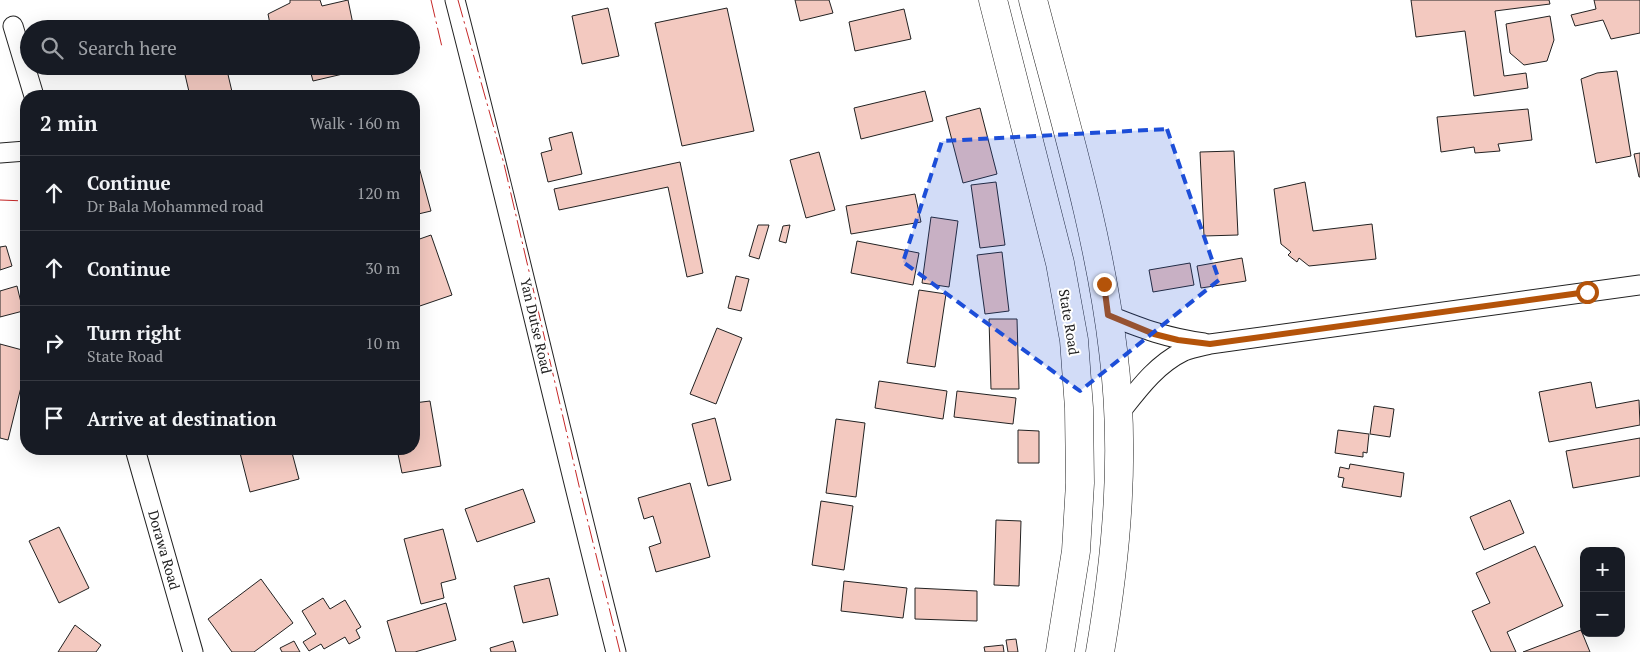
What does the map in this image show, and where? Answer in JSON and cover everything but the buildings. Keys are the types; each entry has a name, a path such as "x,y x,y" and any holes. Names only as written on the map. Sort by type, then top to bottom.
{"main road":[{"name":"State Road","path":"993,0 1058,255 1074,340 1079,408 1080,483 1076,552 1060,652"},
{"path":"1033,0 1104,284 1114,352 1118,415 1119,479 1116,538 1100,652"}],"street":[{"name":"Yan Dutse Road","path":"455,0 493,145 570,470 616,652"},
{"path":"13,26 20,49"},
{"path":"28,75 32,90"},
{"path":"0,153 20,151"},
{"path":"1118,415 1147,378 1166,362 1186,351 1210,344 1640,285"},
{"path":"1108,315 1154,334 1178,340 1210,344"},
{"name":"Dorawa Road","path":"138,455 193,652"}],"highlighted area":[{"path":"1167,129 1219,280 1080,391 903,262 942,141"}],"power":[{"path":"431,0 442,47"},
{"path":"458,0 504,164 620,652"},
{"path":"0,200 20,201"}],"route":[{"path":"1104,284 1108,315 1154,334 1178,340 1210,344 1587,292"}]}
